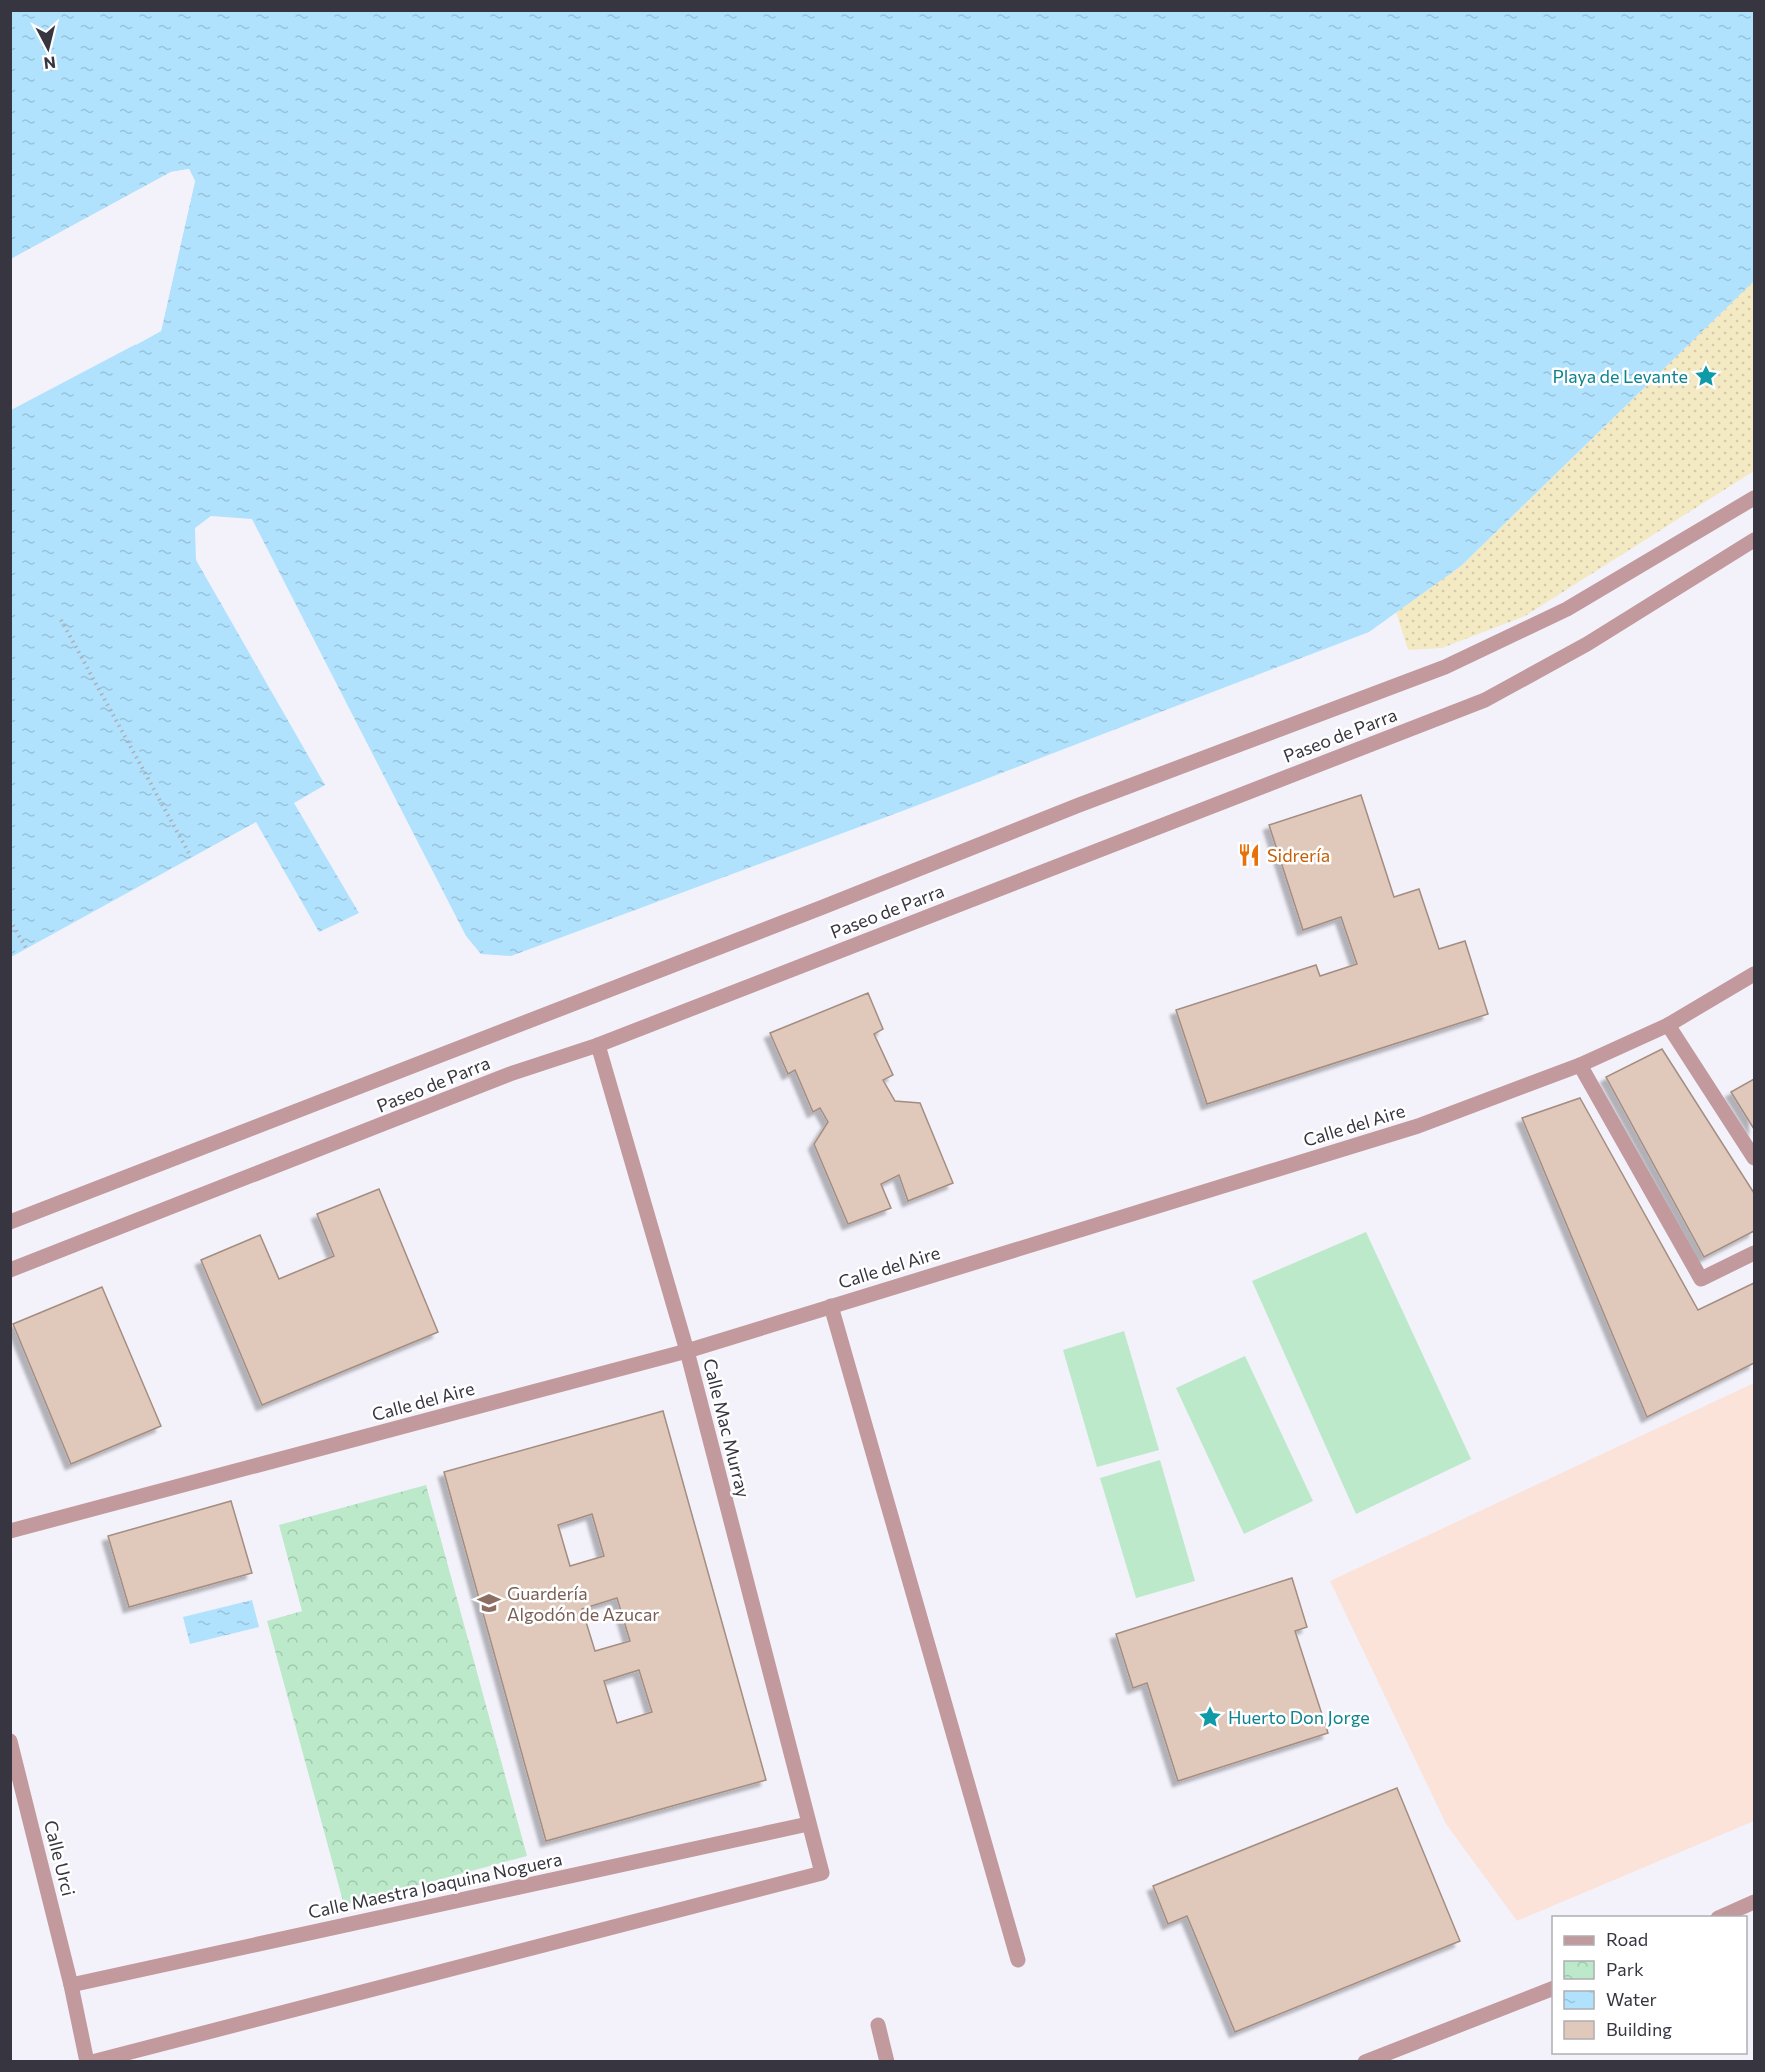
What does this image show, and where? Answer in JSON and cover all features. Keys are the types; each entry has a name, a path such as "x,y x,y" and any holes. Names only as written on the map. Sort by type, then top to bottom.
{"street":[{"path":"10,1222 824,907 1068,810 1445,667 1567,609 1755,498"},
{"name":"Paseo de Parra","path":"10,1270 510,1074 598,1045 1485,700 1587,644 1755,540"},
{"name":"Calle del Aire","path":"10,1531 687,1351 1418,1126 1580,1065 1668,1025 1755,974"},
{"path":"1668,1025 1755,1158"},
{"name":"Calle Mac Murray","path":"92,2061 822,1874 687,1351 598,1045"},
{"path":"1580,1065 1701,1280 1755,1253"},
{"path":"831,1306 1018,1960"},
{"name":"Calle Urci","path":"10,1741 71,1984 87,2061"},
{"name":"Calle Maestra Joaquina Noguera","path":"71,1984 808,1824"},
{"path":"1720,1916 1755,1902"},
{"path":"1365,2061 1552,1989"},
{"path":"878,2025 887,2061"}],"path":[{"path":"61,620 191,857"},
{"path":"10,920 26,948"}],"shaded area":[{"path":"1754,1383 1754,1821 1517,1921 1446,1824 1330,1581"}],"sand":[{"name":"Playa de Levante","path":"1754,281 1754,471 1525,616 1442,648 1408,650 1396,612 1461,566"}],"green space":[{"path":"1366,1232 1471,1459 1356,1514 1252,1281"},
{"path":"1124,1331 1159,1450 1097,1467 1063,1350"},
{"path":"1245,1356 1313,1501 1244,1534 1176,1388"},
{"path":"1160,1460 1195,1581 1136,1598 1100,1478"},
{"path":"426,1485 527,1856 344,1905 267,1621 302,1611 279,1525"}],"water":[{"path":"11,11 1754,11 1754,281 1461,566 1369,632 905,810 511,956 481,954 466,936 252,519 211,516 195,528 196,560 325,785 294,803 359,913 319,932 256,822 11,957 11,410 161,331 195,181 189,169 171,172 11,259"},
{"path":"252,1600 259,1627 190,1644 183,1617"}],"pier":[{"path":"189,169 195,181 161,331 136,345 135,342 158,329 192,181 187,172 172,175 10,262 11,259 171,172"}],"building":[{"path":"1361,795 1394,897 1419,889 1439,949 1465,941 1488,1014 1207,1104 1176,1010 1316,965 1320,976 1357,964 1341,917 1303,930 1269,825"},
{"path":"868,993 883,1029 874,1034 893,1075 883,1080 895,1101 920,1103 953,1183 908,1201 899,1175 881,1184 891,1208 848,1224 814,1144 828,1122 820,1108 813,1112 795,1070 788,1074 770,1033"},
{"path":"1662,1049 1754,1193 1754,1231 1704,1257 1606,1077"},
{"path":"1754,1079 1754,1129 1731,1092"},
{"path":"1580,1098 1698,1310 1754,1283 1754,1363 1647,1417 1522,1118"},
{"path":"379,1189 438,1332 262,1405 201,1260 260,1235 279,1279 334,1256 317,1214"},
{"path":"102,1287 161,1426 71,1464 13,1324"},
{"path":"663,1411 766,1780 546,1841 444,1472","holes":["592,1514 604,1556 570,1566 558,1525","617,1598 630,1641 595,1651 582,1609","639,1670 652,1712 617,1723 604,1681"]},
{"path":"231,1501 252,1573 129,1607 108,1536"},
{"path":"1292,1578 1307,1627 1295,1631 1328,1733 1178,1781 1147,1683 1133,1688 1116,1634"},
{"path":"1397,1788 1460,1941 1235,2032 1187,1916 1168,1924 1153,1886"}],"place":[{"name":"Playa de Levante","path":"1706,376"},
{"name":"Sidrería","path":"1249,855"},
{"name":"Guardería Algodón de Azucar","path":"489,1603"},
{"name":"Huerto Don Jorge","path":"1210,1717"}]}
